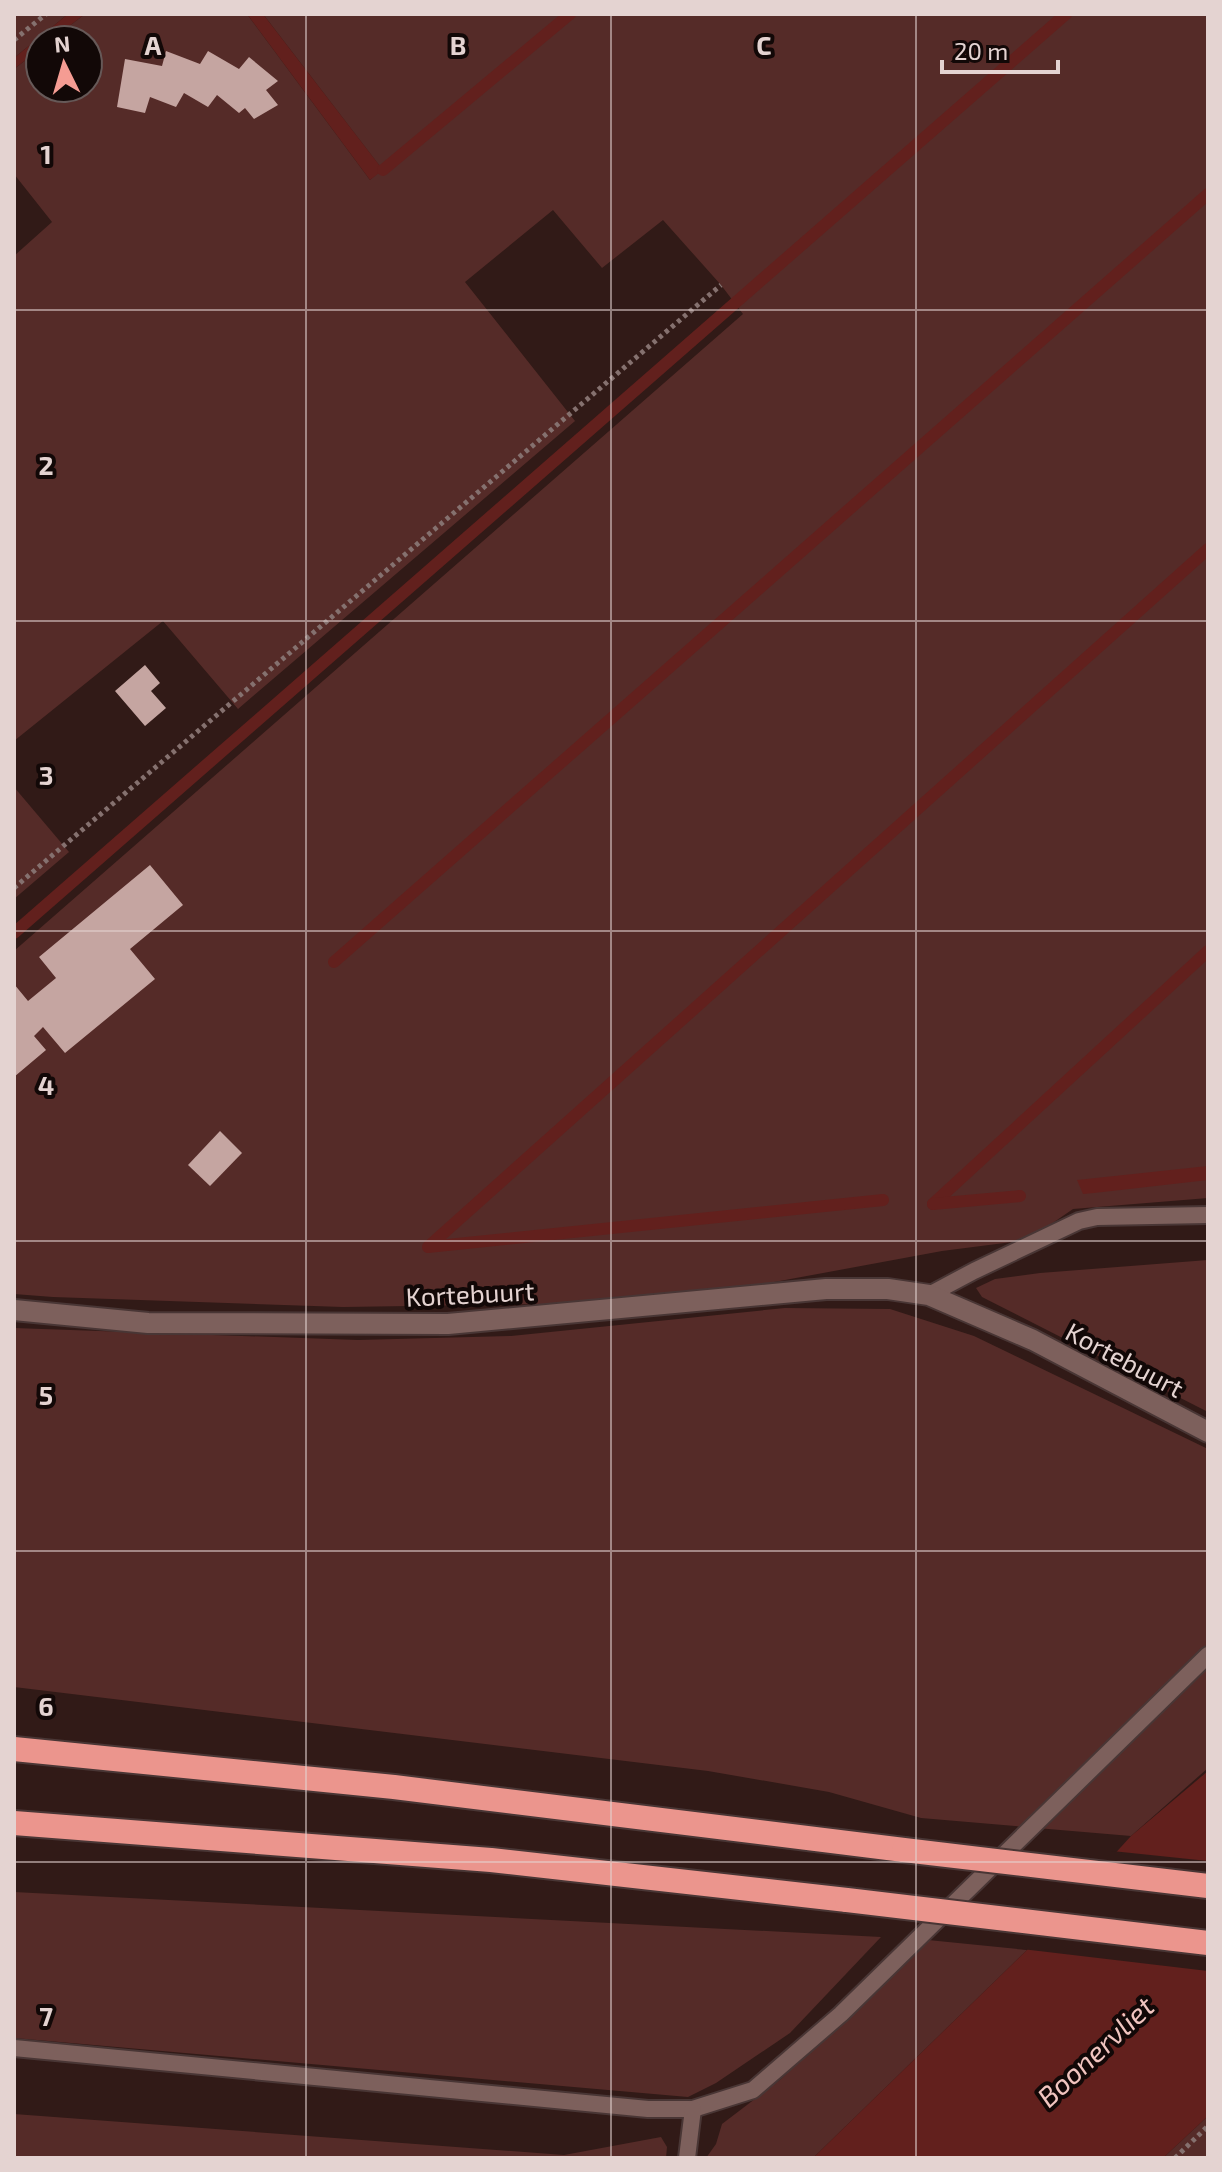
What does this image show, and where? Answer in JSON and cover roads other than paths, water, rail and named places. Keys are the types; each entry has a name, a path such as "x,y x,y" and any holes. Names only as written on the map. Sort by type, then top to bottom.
{"highway":[{"path":"14,1749 394,1787 1208,1886"},
{"path":"14,1823 491,1860 1208,1943"}],"street":[{"name":"Kortebuurt","path":"14,1310 148,1323 448,1324 826,1289 888,1289 929,1295 1033,1340 1208,1432"}],"lane":[{"path":"929,1295 1079,1221 1097,1217 1208,1215"},
{"path":"14,2048 648,2109 693,2109 753,2090 819,2033 1208,1655"},
{"path":"687,2158 693,2109"}],"water":[{"path":"68,14 85,14 72,24 56,24"},
{"path":"247,14 263,14 383,170 370,180"},
{"path":"24,50 24,61 14,69 14,58"},
{"path":"1208,1166 1208,1180 1094,1193 1083,1194 1077,1180"},
{"name":"Boonervliet","path":"1208,1771 1208,2116 1163,2158 813,2158 1027,1950 1131,1836"}],"waterway":[{"path":"383,170 570,14"},
{"path":"14,933 1066,14"},
{"path":"334,962 1208,194"},
{"path":"883,1200 428,1247 1208,549"},
{"path":"933,1204 1208,951"},
{"path":"933,1204 1020,1196"}]}
